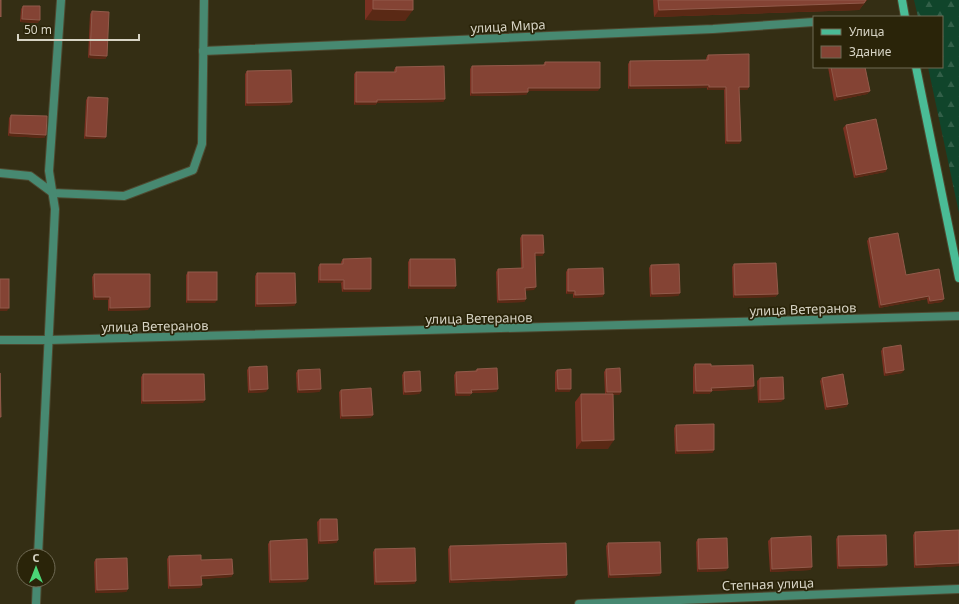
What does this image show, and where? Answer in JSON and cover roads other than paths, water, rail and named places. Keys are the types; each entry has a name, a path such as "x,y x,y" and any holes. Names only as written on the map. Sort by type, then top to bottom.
{"main road":[{"path":"902,0 905,16"},
{"path":"916,68 959,278"}],"street":[{"path":"38,548 56,208 49,171 61,0"},
{"path":"0,173 30,176 53,193 124,196 193,170 202,144 204,0"},
{"name":"улица Мира","path":"203,51 713,29 813,22"},
{"name":"улица Ветеранов","path":"0,340 49,340 959,316"},
{"path":"36,604 37,588"},
{"name":"Степная улица","path":"579,604 959,589"}]}
